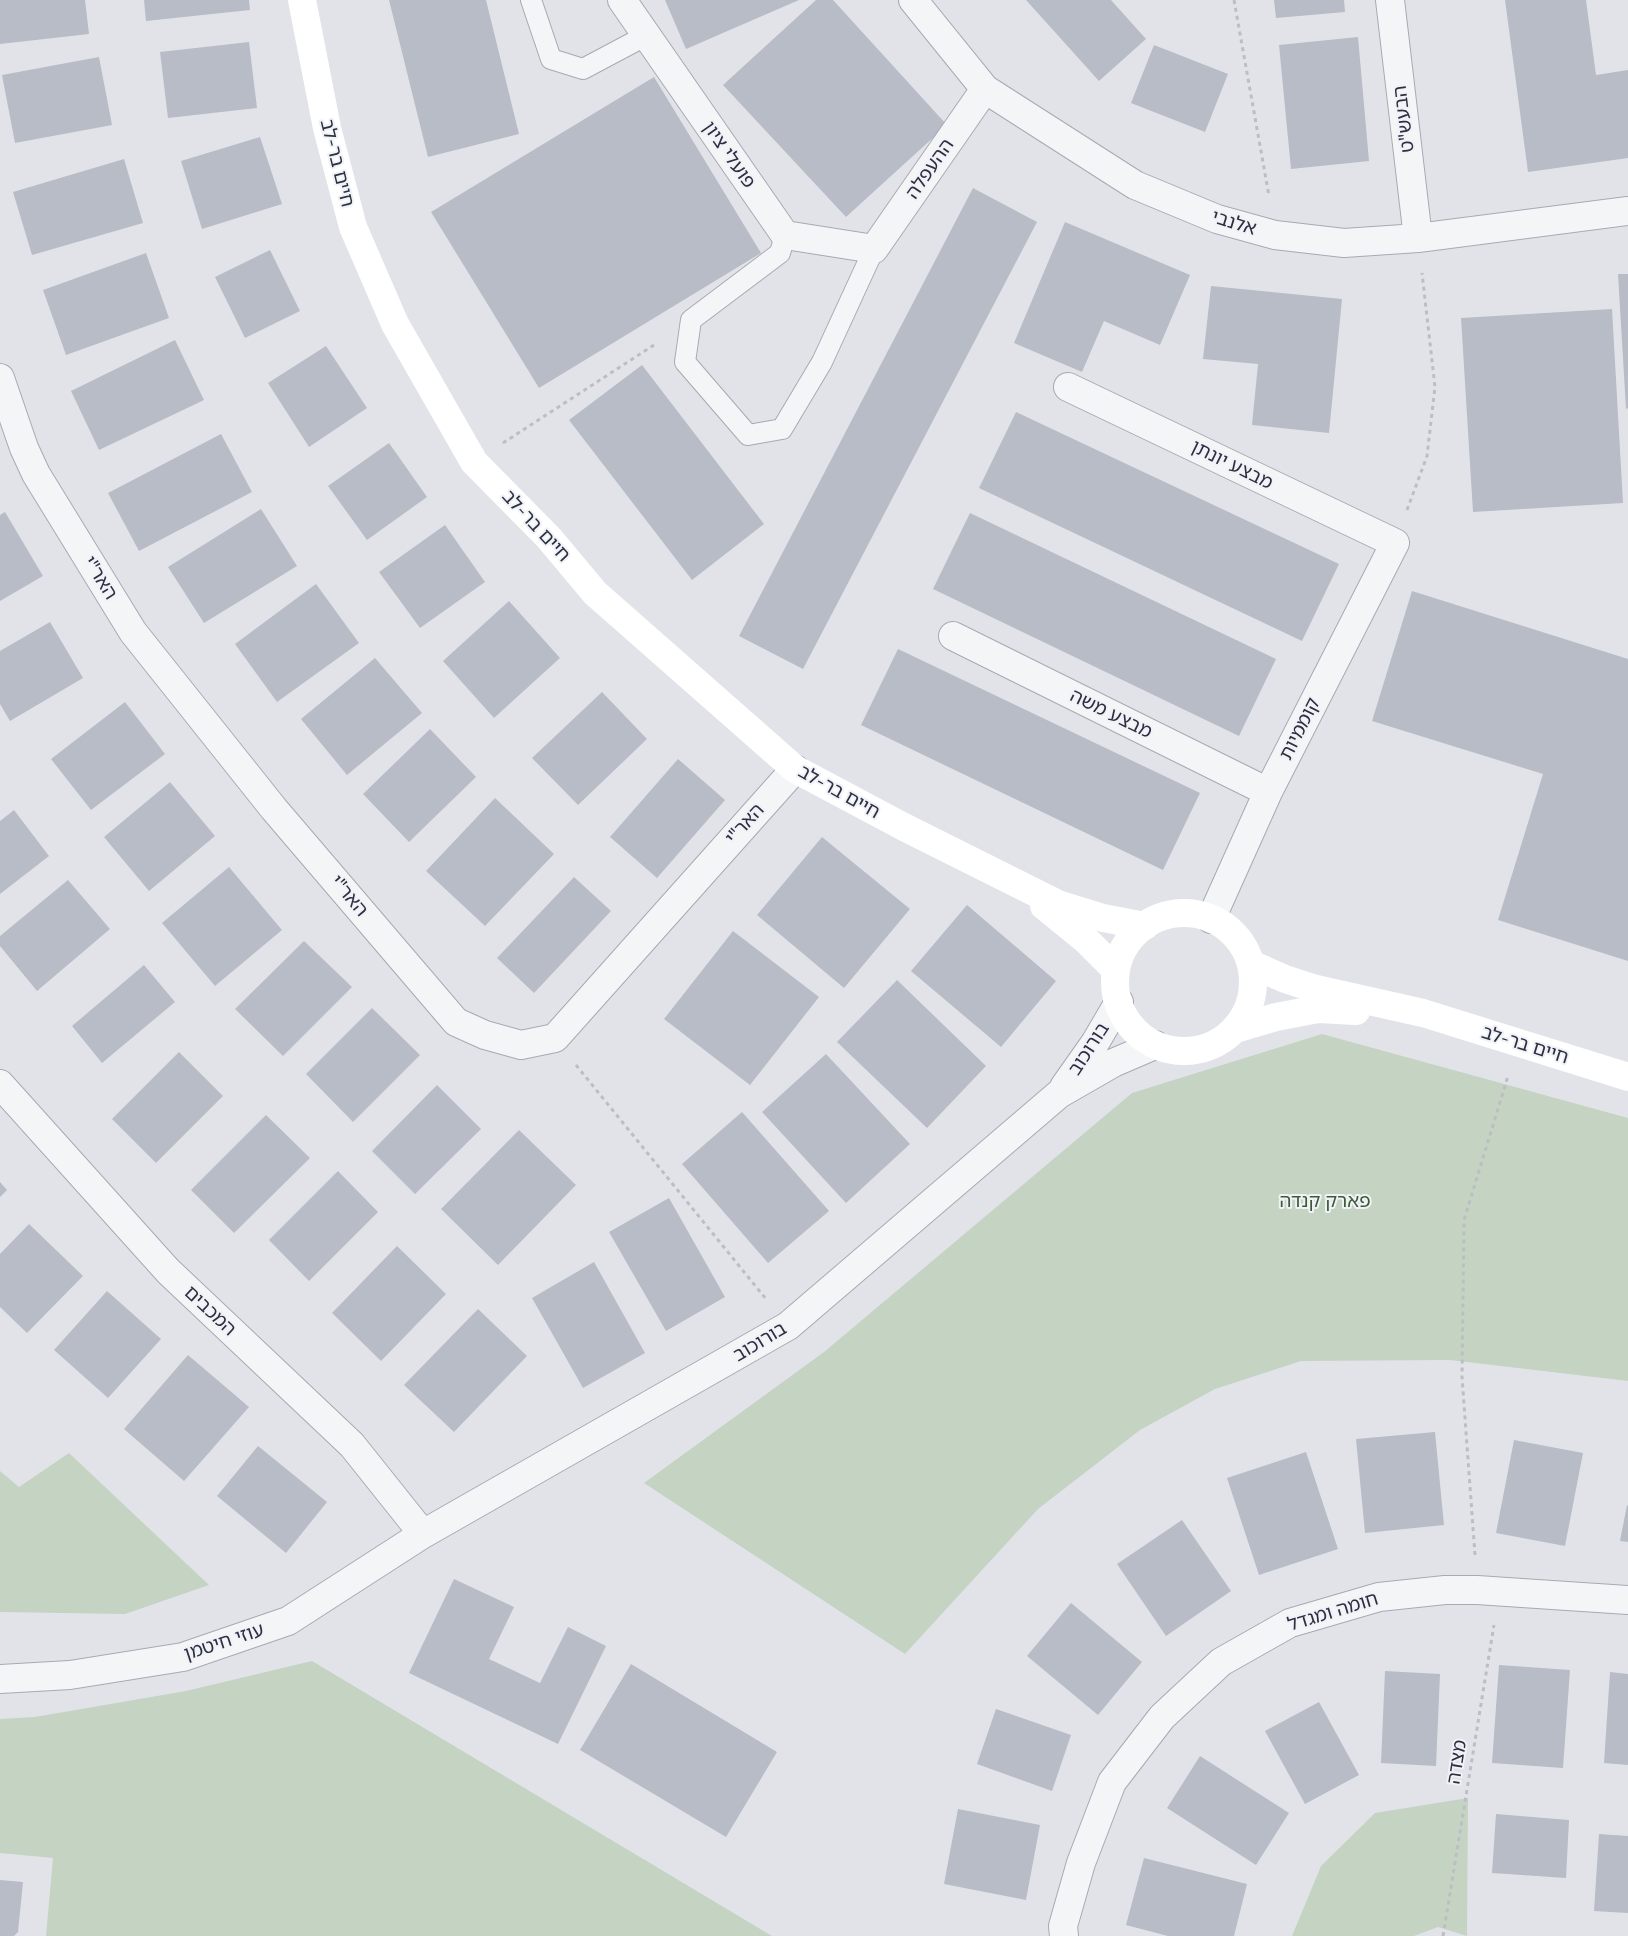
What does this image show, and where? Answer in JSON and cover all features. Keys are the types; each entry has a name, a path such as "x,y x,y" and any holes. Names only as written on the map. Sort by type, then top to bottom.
{"street":[{"name":"חיים בר-לב","path":"302,0 327,128 353,227 395,324 474,462 550,538 596,593 795,769 904,827 1058,904 1103,918 1145,926"},
{"name":"פועלי ציון","path":"622,0 785,235"},
{"name":"אלנבי","path":"913,0 985,89 1135,185 1217,219 1275,235 1344,243 1418,238 1628,211"},
{"name":"הבעש\"ט","path":"1390,0 1418,238"},
{"name":"ההעפלה","path":"874,249 985,89"},
{"path":"785,235 874,249"},
{"name":"האר\"י","path":"0,378 24,448 36,474 134,632 274,809 456,1022 486,1035 521,1045 555,1038 795,769"},
{"name":"מבצע יונתן","path":"1068,387 1395,543"},
{"name":"קוממיות","path":"1211,919 1268,792 1395,543"},
{"name":"מבצע משה","path":"953,636 1268,792"},
{"name":"חיים בר-לב","path":"1000,875 1053,912 1087,941 1116,970"},
{"path":"1188,914 1211,919 1236,937 1251,964 1252,997 1248,1010 1235,1029 1219,1042 1201,1049 1182,1051 1155,1045 1136,1031 1123,1013 1119,1002 1116,991 1116,970 1124,949 1136,933 1145,926 1166,916 1188,914"},
{"name":"חיים בר-לב","path":"1251,964 1285,979 1316,989 1423,1013 1628,1077"},
{"name":"בורוכוב","path":"1059,1094 1095,1043 1119,1002"},
{"name":"חיים בר-לב","path":"1235,1029 1276,1016 1318,1009 1423,1013"},
{"name":"בורוכוב","path":"423,1534 788,1326 1059,1094 1113,1063 1155,1045"},
{"name":"המכבים","path":"0,1084 168,1271 352,1445 423,1534"},
{"name":"עוזי חיטמן","path":"0,1679 70,1675 183,1657 288,1621 423,1534"},
{"name":"חומה ומגדל","path":"1064,1936 1064,1926 1081,1863 1112,1782 1162,1717 1221,1662 1290,1622 1378,1597 1444,1590 1628,1600"}],"lane":[{"path":"531,0 551,59 583,69 647,35"},
{"path":"785,235 780,253 690,320 685,362 748,435 782,429 822,362 874,249"}],"path":[{"path":"1234,0 1275,235"},
{"path":"1395,543 1427,456 1435,387 1418,238"},
{"path":"474,462 690,320"},
{"path":"555,1038 788,1326"},
{"name":"מצדה","path":"1443,1936 1488,1591 1462,1377 1464,1220 1519,1043"}],"green space":[{"name":"פארק קנדה","path":"1322,1034 1628,1118 1628,1381 1450,1360 1301,1361 1215,1389 1140,1430 1038,1509 905,1654 644,1483 824,1352 1132,1093"},
{"path":"69,1453 209,1585 125,1614 0,1612 0,1471 19,1487"},
{"path":"312,1661 772,1936 46,1936 53,1858 0,1853 0,1719 35,1717 186,1691"},
{"path":"1468,1798 1467,1936 1438,1927 1414,1936 1292,1936 1321,1866 1375,1813"}],"building":[{"path":"0,0 85,0 89,34 0,44"},
{"path":"144,0 249,0 250,10 146,21"},
{"path":"389,0 486,0 519,134 428,157"},
{"path":"665,0 799,0 686,49"},
{"path":"816,0 833,0 947,125 846,217 723,85"},
{"path":"1026,0 1111,0 1146,39 1099,81"},
{"path":"1274,0 1344,0 1345,12 1276,18"},
{"path":"1505,0 1586,0 1596,75 1628,70 1628,158 1528,172"},
{"path":"1358,37 1369,161 1291,169 1279,45"},
{"path":"249,42 257,108 168,118 160,52"},
{"path":"1154,45 1228,74 1205,132 1131,103"},
{"path":"99,57 112,125 15,143 2,75"},
{"path":"654,77 761,253 539,388 431,212"},
{"path":"260,137 282,204 202,229 181,161"},
{"path":"124,159 143,223 32,255 13,192"},
{"path":"973,188 1037,222 803,669 739,636"},
{"path":"1065,222 1190,275 1160,345 1104,321 1082,372 1014,343"},
{"path":"270,250 300,311 245,338 215,277"},
{"path":"146,253 169,318 66,355 43,290"},
{"path":"1618,274 1628,274 1628,408 1626,409"},
{"path":"1211,286 1342,299 1329,433 1252,425 1258,364 1203,359"},
{"path":"1612,309 1623,503 1473,512 1461,318"},
{"path":"175,340 204,400 99,450 71,391"},
{"path":"326,346 367,408 309,447 268,383"},
{"path":"642,365 764,524 692,580 569,420"},
{"path":"1016,412 1339,564 1302,641 979,488"},
{"path":"221,434 252,492 139,551 108,493"},
{"path":"389,443 427,497 367,540 328,486"},
{"path":"261,509 297,566 204,623 168,567"},
{"path":"5,512 43,576 0,601 0,515"},
{"path":"970,513 1276,659 1239,736 933,589"},
{"path":"445,525 485,582 420,628 379,572"},
{"path":"316,584 359,643 277,702 235,644"},
{"path":"1412,591 1628,659 1628,961 1498,920 1543,774 1372,721"},
{"path":"509,601 560,658 494,718 443,661"},
{"path":"50,622 83,678 10,721 0,704 0,651"},
{"path":"898,649 1200,793 1163,870 861,725"},
{"path":"375,658 422,713 347,775 301,719"},
{"path":"602,692 647,739 578,805 532,758"},
{"path":"125,702 165,754 91,810 51,759"},
{"path":"430,729 476,777 409,842 363,794"},
{"path":"678,759 725,800 657,878 610,837"},
{"path":"170,782 215,836 149,891 104,837"},
{"path":"495,798 554,854 485,926 426,871"},
{"path":"14,810 49,856 0,894 0,821"},
{"path":"822,837 910,909 844,988 757,915"},
{"path":"229,867 282,930 215,986 162,923"},
{"path":"574,877 611,911 534,993 497,958"},
{"path":"68,880 110,929 37,991 0,946 0,936"},
{"path":"967,905 1056,981 1001,1047 911,971"},
{"path":"733,931 819,997 750,1085 664,1019"},
{"path":"304,941 352,987 283,1056 235,1009"},
{"path":"144,965 175,1002 102,1063 72,1026"},
{"path":"897,980 986,1066 927,1128 837,1042"},
{"path":"372,1008 420,1055 353,1122 306,1074"},
{"path":"179,1052 223,1096 156,1163 112,1119"},
{"path":"826,1054 910,1144 846,1203 762,1112"},
{"path":"437,1085 481,1129 415,1194 372,1151"},
{"path":"742,1112 829,1211 768,1263 682,1164"},
{"path":"266,1115 310,1158 234,1233 191,1190"},
{"path":"519,1130 576,1185 498,1265 441,1209"},
{"path":"338,1171 378,1212 309,1281 269,1240"},
{"path":"0,1182 7,1190 0,1197"},
{"path":"669,1198 725,1297 666,1331 609,1232"},
{"path":"29,1224 83,1276 27,1333 0,1307 0,1254"},
{"path":"397,1246 446,1294 381,1361 332,1313"},
{"path":"594,1262 645,1353 583,1388 532,1298"},
{"path":"107,1291 161,1339 108,1398 54,1350"},
{"path":"478,1309 527,1356 454,1432 404,1385"},
{"path":"188,1355 249,1407 184,1481 124,1429"},
{"path":"1435,1432 1444,1525 1365,1533 1356,1439"},
{"path":"1514,1440 1583,1453 1565,1546 1496,1533"},
{"path":"258,1446 327,1502 286,1553 217,1496"},
{"path":"1306,1452 1338,1549 1259,1575 1227,1478"},
{"path":"1628,1506 1628,1542 1620,1541"},
{"path":"1182,1520 1231,1591 1166,1636 1117,1564"},
{"path":"454,1579 514,1607 489,1659 540,1683 568,1627 606,1646 558,1744 409,1673"},
{"path":"1071,1603 1142,1662 1098,1715 1027,1656"},
{"path":"631,1664 777,1752 726,1837 580,1750"},
{"path":"1499,1665 1570,1670 1563,1768 1492,1763"},
{"path":"1385,1671 1440,1674 1436,1766 1381,1763"},
{"path":"1610,1672 1628,1674 1628,1765 1604,1763"},
{"path":"1319,1702 1359,1775 1305,1804 1265,1731"},
{"path":"996,1709 1071,1735 1052,1791 977,1764"},
{"path":"1200,1756 1289,1813 1256,1865 1167,1808"},
{"path":"958,1809 1040,1825 1026,1900 944,1884"},
{"path":"1496,1814 1569,1820 1566,1878 1492,1873"},
{"path":"1599,1834 1628,1836 1628,1913 1594,1911"},
{"path":"1144,1858 1247,1884 1234,1936 1168,1936 1126,1925"},
{"path":"0,1880 23,1882 18,1932 14,1936 0,1936"}]}
